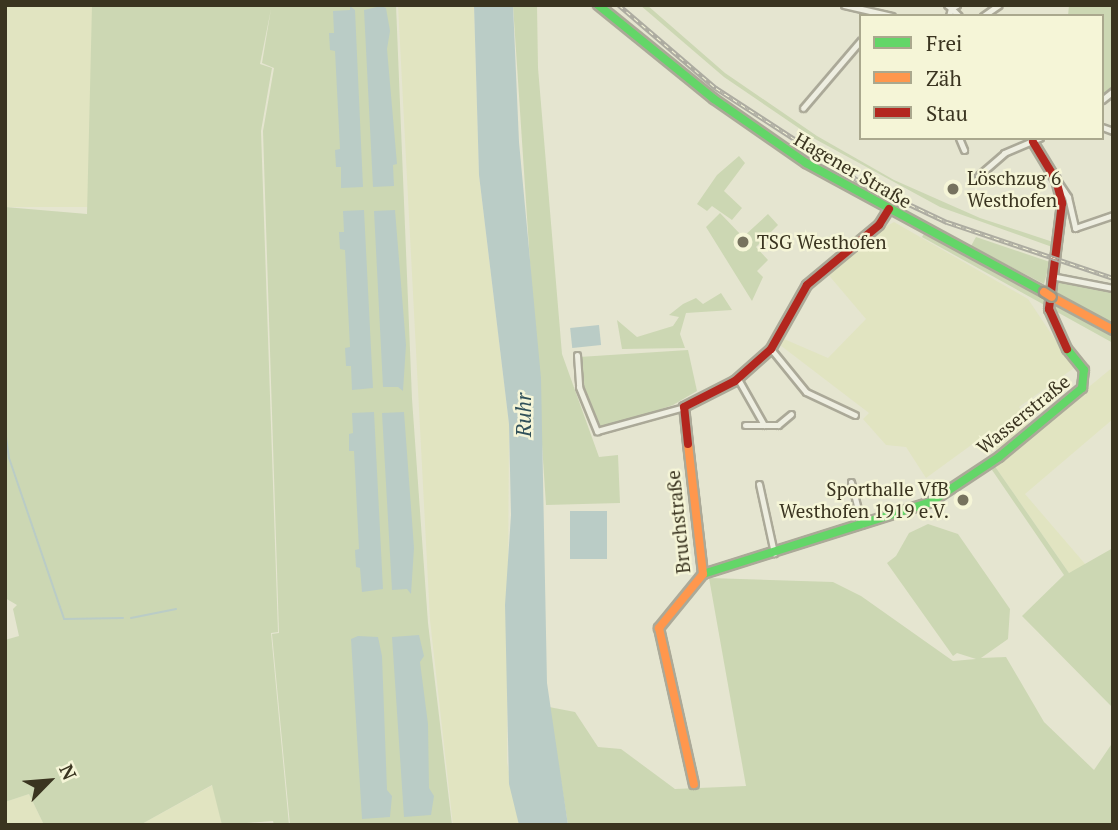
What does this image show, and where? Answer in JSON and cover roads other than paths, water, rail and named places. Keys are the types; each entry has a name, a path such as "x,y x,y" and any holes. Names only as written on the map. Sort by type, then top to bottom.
{"street":[{"name":"Hagener Straße","path":"598,5 755,130 889,209 1113,330"},
{"path":"844,5 876,14"},
{"path":"803,108 859,42"},
{"path":"960,140 964,150"},
{"path":"978,176 1004,153 1036,140"},
{"name":"Wasserstraße","path":"1036,140 1056,180 1068,197 1076,228 1113,215"},
{"name":"Wasserstraße","path":"703,574 936,499 999,457 1082,388 1084,370 1064,345 1051,318 1050,276 1063,215 1056,180"},
{"path":"577,355 579,387 597,431 684,407 738,379 771,349 807,285 879,225 889,209"},
{"path":"1050,276 1113,288"},
{"path":"771,349 806,392 855,415"},
{"path":"738,379 764,425"},
{"name":"Bruchstraße","path":"684,407 703,574 659,628 694,784"},
{"path":"745,425 778,425 791,414"},
{"path":"852,482 862,525"},
{"path":"759,484 774,553"}],"water":[{"name":"Ruhr","path":"474,5 513,5 519,142 541,378 547,683 568,825 519,825 509,784 505,605 511,515 509,424 479,175"},
{"path":"350,6 355,10 363,187 341,188 341,167 336,167 335,150 340,149 335,51 330,50 329,33 334,33 333,11 350,10"},
{"path":"381,6 386,8 390,31 387,49 397,164 393,165 394,186 373,187 364,10"},
{"path":"364,210 373,388 352,390 351,366 346,366 345,348 350,347 345,250 340,249 339,232 344,232 343,211"},
{"path":"395,210 406,345 403,391 398,387 383,387 374,211"},
{"path":"599,325 601,345 572,348 570,328"},
{"path":"374,412 383,589 362,592 360,568 356,567 355,550 359,549 354,451 349,451 349,434 353,433 352,413"},
{"path":"404,412 414,548 411,594 407,589 392,590 382,413"},
{"path":"570,511 607,511 607,559 570,559"},
{"path":"419,635 424,656 420,662 428,724 429,788 434,796 431,815 404,817 392,637"},
{"path":"358,636 378,637 382,656 387,790 392,796 390,817 362,819 351,639"}],"waterway":[{"path":"5,430 9,458 64,619 123,618"},
{"path":"131,618 176,609"}],"railway":[{"path":"619,5 716,88 856,179 947,222 1113,278"}],"place":[{"name":"Löschzug 6 Westhofen","path":"953,189"},
{"name":"TSG Westhofen","path":"743,242"},
{"name":"Sporthalle VfB Westhofen 1919 e.V.","path":"963,500"}]}
